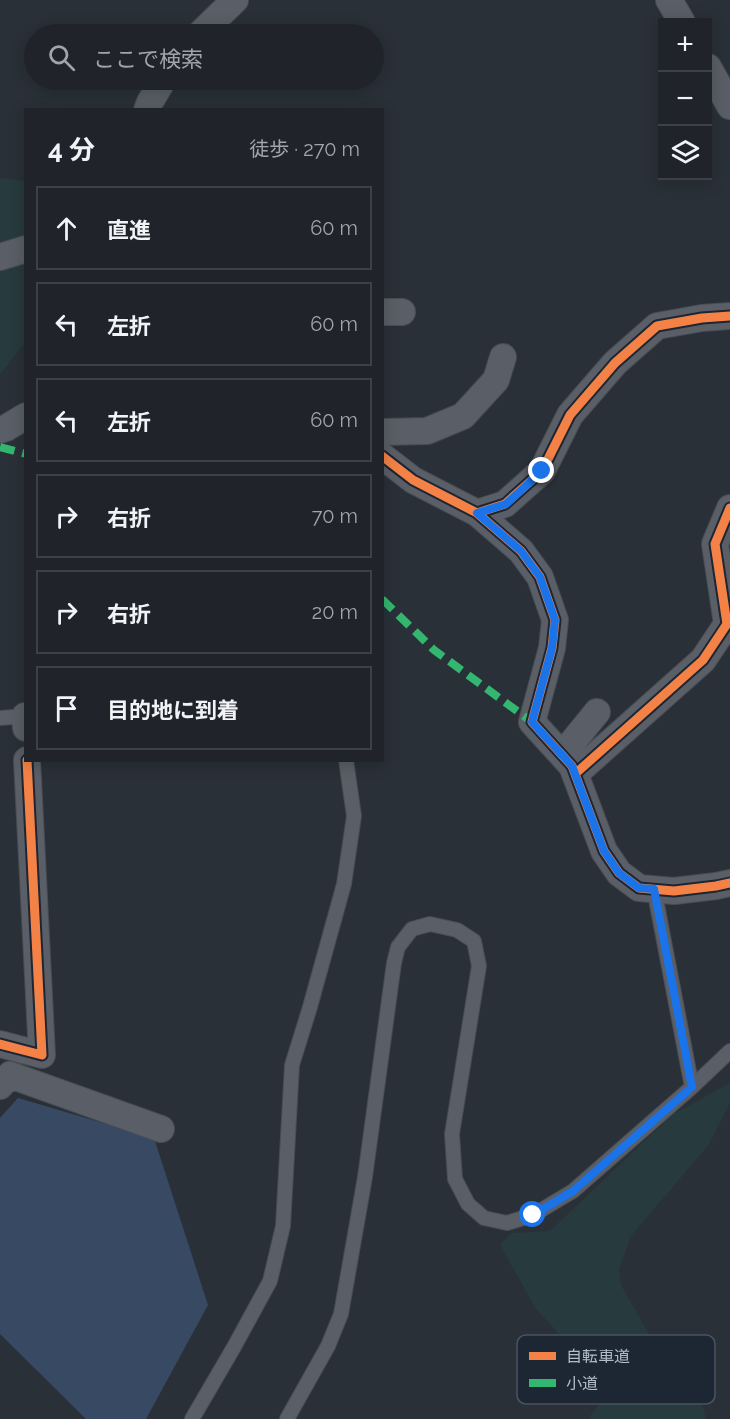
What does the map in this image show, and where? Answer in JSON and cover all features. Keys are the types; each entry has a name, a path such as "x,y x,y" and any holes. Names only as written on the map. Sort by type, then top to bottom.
{"street":[{"path":"210,24 235,0"},
{"path":"669,0 680,18"},
{"path":"711,72 730,106"},
{"path":"148,108 157,90"},
{"path":"0,257 24,250"},
{"path":"477,513 506,504 542,471 570,415 615,363 657,326 702,318 730,316"},
{"path":"384,432 427,431 464,416 496,380 503,357"},
{"path":"0,430 24,417"},
{"path":"384,458 413,480 477,513 521,551 540,577 555,620 552,648 532,722 568,764 604,851 619,873 639,888 674,891 730,883"},
{"path":"568,764 704,660 727,624 714,544 730,508"},
{"path":"568,764 597,712"},
{"path":"0,1044 42,1055 27,762"},
{"path":"0,1086 10,1075 161,1129"}],"lane":[{"path":"0,718 24,716"},
{"path":"192,1419 270,1281 283,1226 292,1065 344,884 354,816 346,762"},
{"path":"654,889 692,1087"},
{"path":"287,1419 328,1346 341,1314 365,1177 394,963 398,947 412,929 430,924 457,930 474,941 479,966 452,1134 455,1179 468,1203 483,1218 507,1223 533,1215 573,1191 730,1051"}],"green space":[{"path":"0,178 24,181 24,344 0,374"},
{"path":"730,1083 730,1103 708,1146 631,1236 619,1269 621,1285 649,1335 560,1335 536,1309 500,1245 511,1233 550,1231 673,1114"},
{"path":"599,1404 701,1404 706,1419 588,1419"}],"water":[{"path":"18,1098 154,1138 208,1305 146,1419 86,1419 0,1334 0,1118"}],"marked path":[{"path":"0,447 24,453"},
{"path":"384,601 434,650 532,722"}],"cycle path":[{"path":"477,513 505,504 542,471 570,415 615,363 657,326 702,318 730,316"},
{"path":"384,458 413,480 477,513 521,551 540,577 555,620 552,648 532,722 572,766 604,851 619,873 639,888 674,891 730,883"},
{"path":"575,774 703,660 727,624 715,544 730,508"},
{"path":"0,1044 42,1055 27,762"}],"route":[{"path":"533,1215 573,1191 692,1087 654,889 639,888 619,873 604,851 572,766 532,722 552,648 555,620 540,577 521,551 477,513 506,504 542,471"}]}
